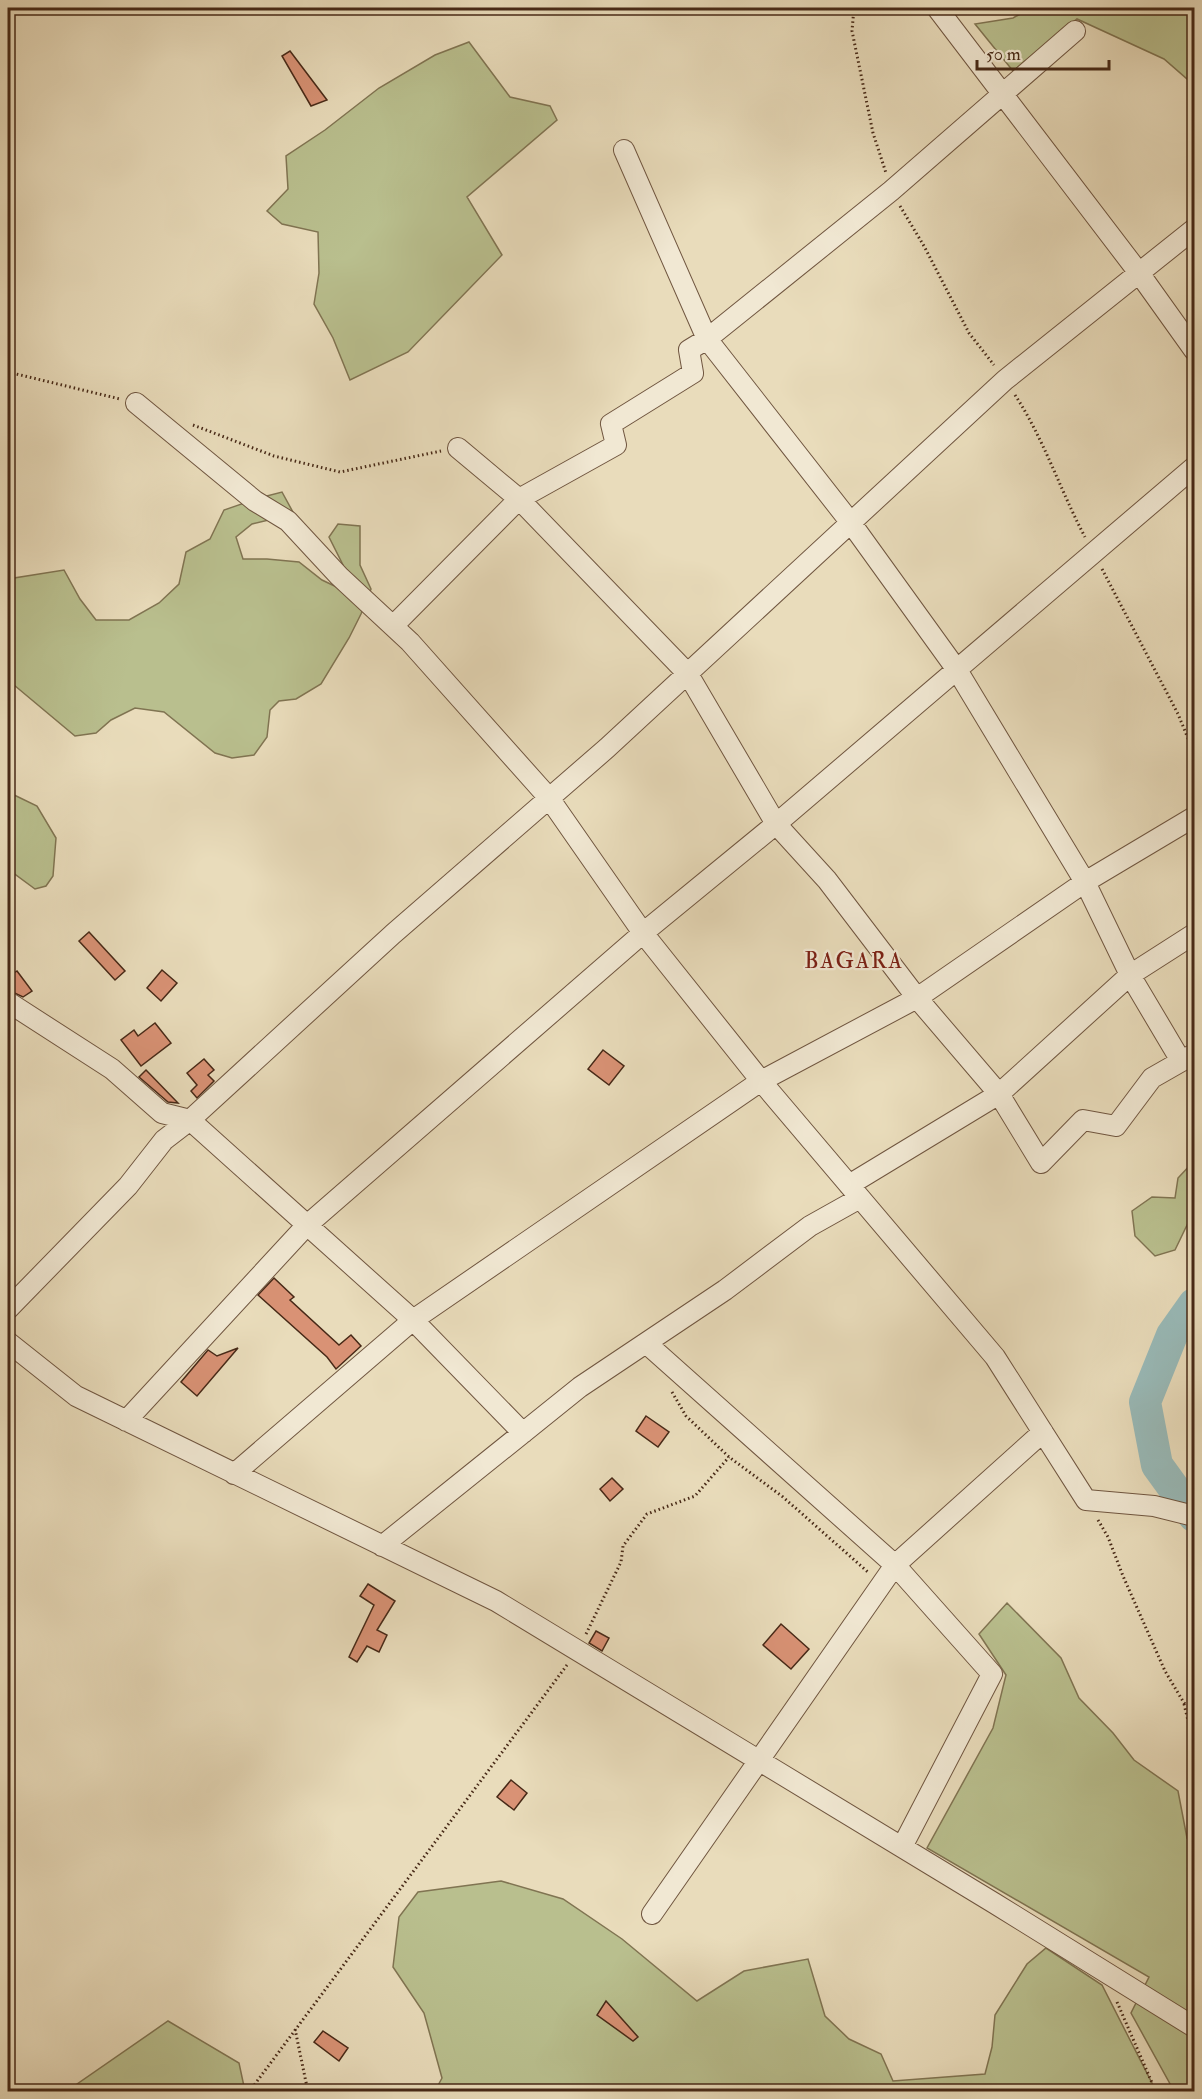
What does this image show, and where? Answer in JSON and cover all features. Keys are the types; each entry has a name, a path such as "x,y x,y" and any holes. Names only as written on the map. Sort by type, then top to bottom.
{"street":[{"path":"937,8 1139,273 1194,350"},
{"path":"393,626 519,499 615,445 611,424 693,373 689,350 707,339 891,191 1075,31"},
{"path":"458,448 519,499 688,674 776,824 827,880 917,998 999,1094 1041,1163 1083,1120 1116,1126 1152,1078 1188,1057 1130,975 1085,882 957,670 851,523 707,339 624,150"},
{"path":"8,1309 128,1186 164,1140 190,1120 393,934 688,674 1005,380 1194,228"},
{"path":"136,403 255,501 288,521 339,576 418,651 549,798 643,933 761,1081 995,1357 1086,1500 1154,1506 1194,1516"},
{"path":"126,1421 306,1226 643,933 776,824 1194,466"},
{"path":"234,1474 412,1320 761,1081 917,998 1085,882 1194,817"},
{"path":"382,1546 580,1387 724,1290 855,1191 999,1094 1130,975 1194,934"},
{"path":"8,1002 112,1069 162,1113 190,1120 412,1320 523,1433"},
{"path":"8,1342 76,1396 496,1601 1194,2027"},
{"path":"646,1343 896,1565 992,1674 902,1847"},
{"path":"652,1914 896,1565 1043,1432"}],"path":[{"path":"8,372 136,403"},
{"path":"189,423 274,456 340,472 458,448"},
{"path":"670,1390 686,1416 729,1457 783,1497 882,1584"},
{"path":"249,2091 578,1651 621,1562 623,1546 647,1514 695,1496 729,1457"},
{"path":"1086,1500 1108,1537 1165,1671 1184,1703 1192,1737 1194,1764"},
{"path":"1184,1703 1194,1709"},
{"path":"1116,2000 1156,2091"},
{"path":"295,2030 308,2091"}],"green space":[{"path":"1031,8 1194,8 1194,85 1164,59 1077,19 1013,71 975,24 1013,18"},
{"path":"469,42 510,97 550,106 557,120 467,197 502,255 408,352 350,380 333,338 314,304 319,273 318,232 282,224 267,211 288,189 286,156 325,130 379,88 435,55"},
{"path":"282,492 294,514 252,524 236,537 243,559 299,562 322,580 343,590 343,565 329,537 338,524 360,526 360,565 371,589 349,638 321,684 296,699 279,701 270,710 267,737 254,755 232,758 215,753 164,712 135,708 111,720 96,733 75,736 8,680 8,579 64,570 80,599 96,620 129,620 159,603 179,584 186,552 210,539 224,510"},
{"path":"8,792 37,806 56,838 53,876 46,886 35,889 8,869"},
{"path":"1194,1161 1194,1221 1189,1221 1175,1250 1155,1256 1135,1236 1132,1211 1152,1197 1175,1198 1178,1178"},
{"path":"1007,1603 1061,1658 1079,1698 1113,1733 1134,1760 1178,1791 1187,1838 1194,1836 1194,2084 1181,2091 1174,2091 1131,2013 1149,1977 927,1848 993,1728 1006,1675 979,1634"},
{"path":"501,1881 563,1899 622,1939 697,2001 744,1971 808,1959 825,2016 849,2039 881,2054 893,2081 985,2074 992,2047 995,2015 1027,1964 1046,1948 1102,1985 1156,2091 435,2091 442,2078 424,2013 393,1967 399,1917 418,1892"},
{"path":"168,2021 239,2063 245,2091 67,2091"}],"building":[{"path":"290,51 327,100 311,106 282,56"},
{"path":"89,932 125,971 115,980 79,941"},
{"path":"162,970 177,983 161,1001 147,988"},
{"path":"17,971 32,991 23,997 8,990 8,977"},
{"path":"155,1023 171,1043 141,1066 121,1040 134,1030 138,1036"},
{"path":"603,1050 624,1066 609,1085 588,1069"},
{"path":"204,1059 214,1070 208,1075 214,1081 197,1098 191,1091 197,1085 187,1073"},
{"path":"146,1070 178,1103 168,1102 139,1077"},
{"path":"274,1278 294,1297 290,1300 339,1345 351,1335 361,1346 336,1369 327,1357 258,1295"},
{"path":"238,1348 197,1396 181,1382 208,1350 217,1356"},
{"path":"646,1416 669,1432 658,1447 636,1431"},
{"path":"612,1478 623,1489 610,1501 600,1489"},
{"path":"368,1584 395,1601 377,1630 387,1635 379,1652 367,1646 357,1662 349,1657 374,1605 360,1596"},
{"path":"781,1624 809,1649 791,1669 763,1645"},
{"path":"596,1631 609,1638 602,1651 589,1643"},
{"path":"511,1780 527,1793 514,1810 497,1797"},
{"path":"606,2001 638,2037 633,2041 597,2015"},
{"path":"323,2031 348,2048 339,2061 314,2042"}],"waterway":[{"path":"1194,1304 1172,1335 1145,1402 1157,1465 1194,1516"}],"district":[{"name":"BAGARA","path":"854,960"}]}
